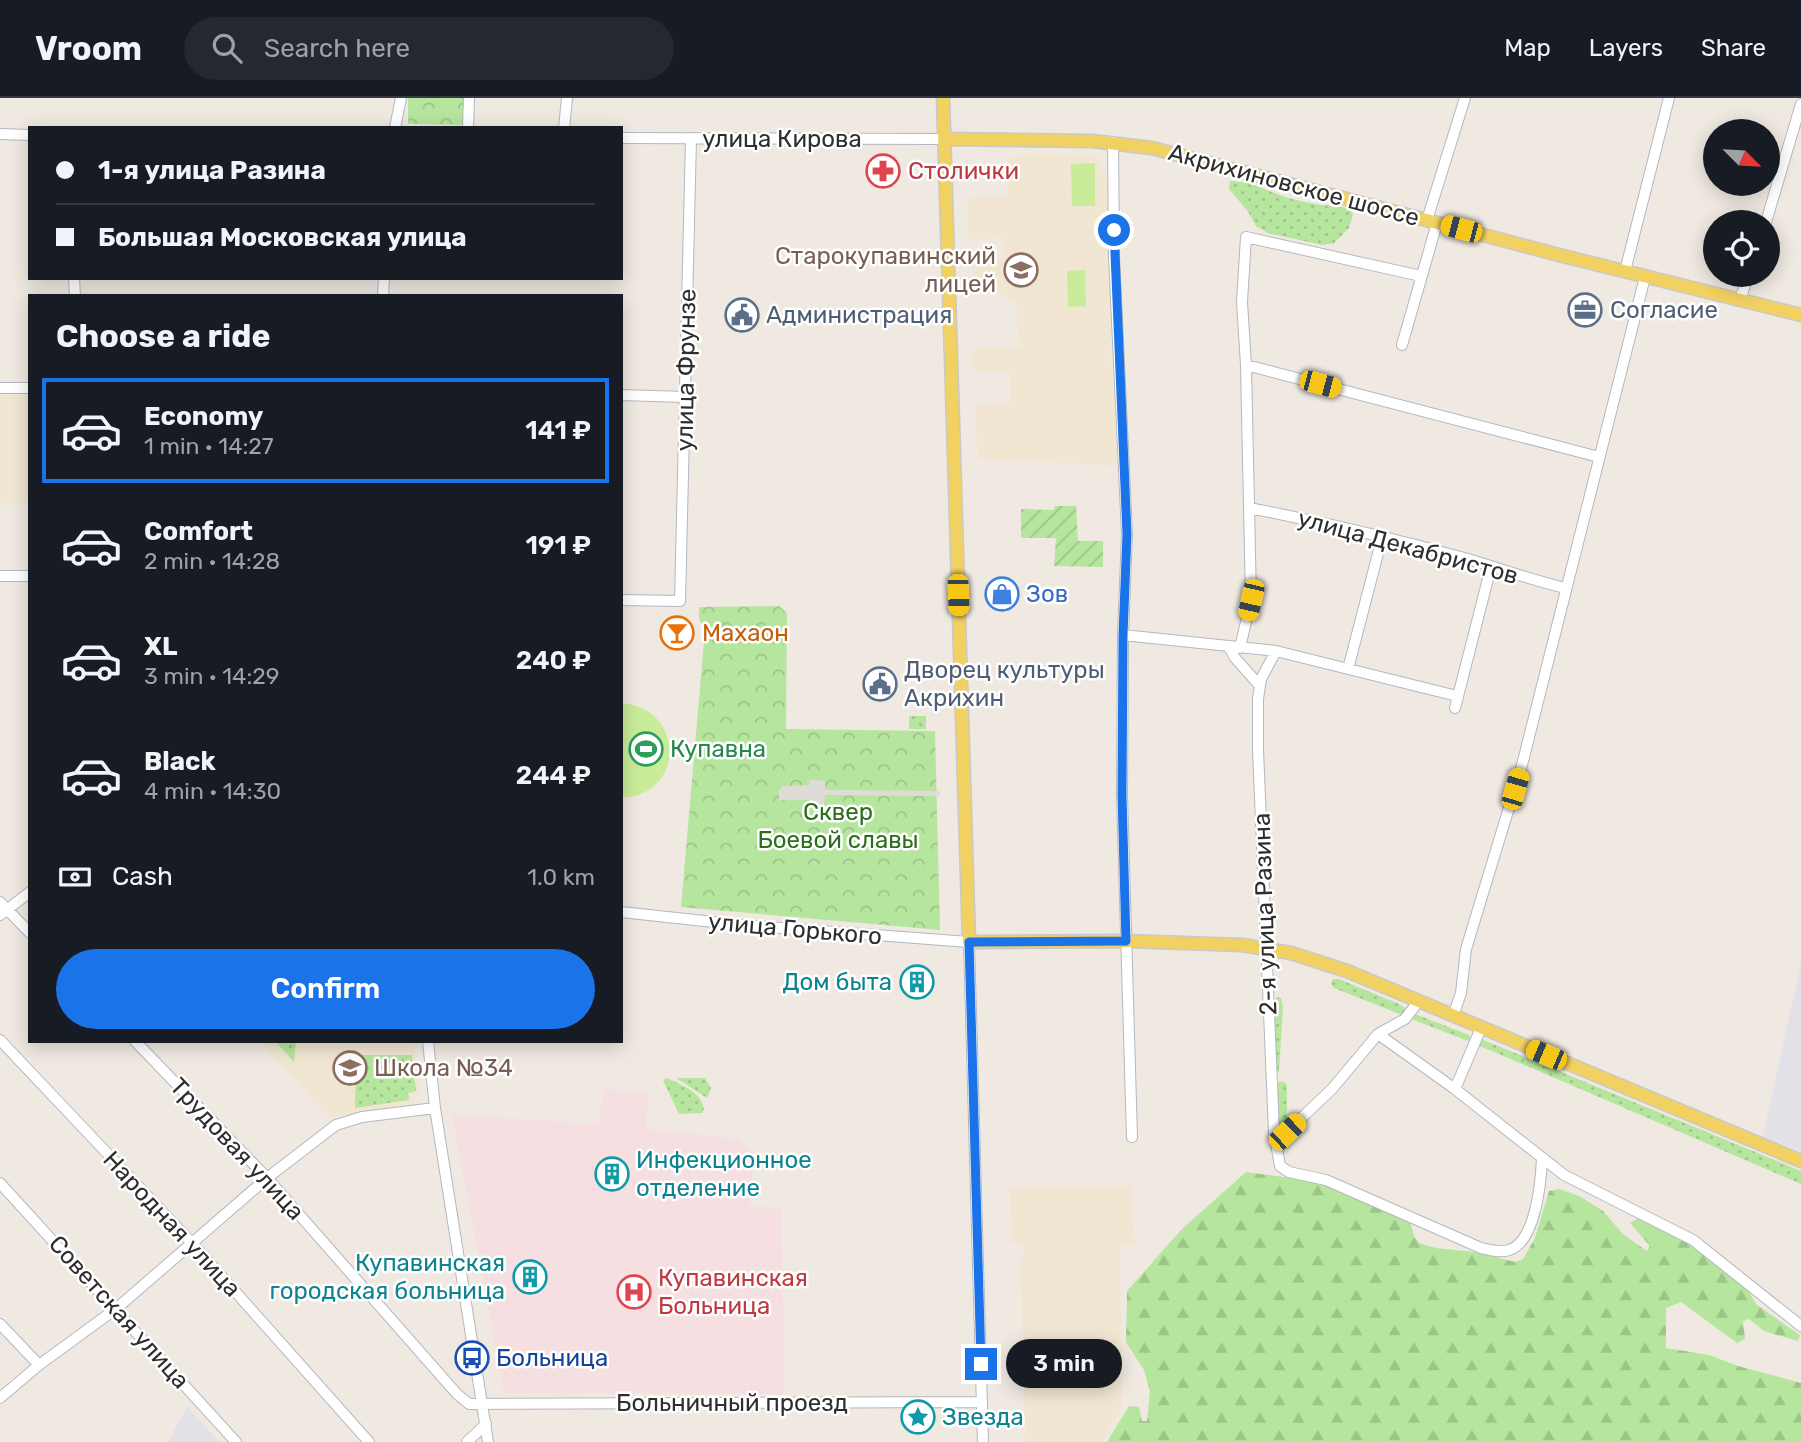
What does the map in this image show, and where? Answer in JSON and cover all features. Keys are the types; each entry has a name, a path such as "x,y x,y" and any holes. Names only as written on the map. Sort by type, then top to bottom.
{"main road":[{"path":"943,98 969,942 1126,941 1221,944 1267,948 1323,962 1801,1161"},
{"name":"Акрихиновское шоссе","path":"944,139 1113,142 1175,154 1801,315"}],"street":[{"path":"395,126 401,98"},
{"path":"468,126 469,98"},
{"path":"564,126 567,98"},
{"path":"1402,345 1465,98"},
{"path":"1625,271 1669,98"},
{"path":"1770,210 1801,104"},
{"path":"0,134 28,135"},
{"name":"улица Кирова","path":"623,138 944,139"},
{"name":"улица Фрунзе","path":"623,600 681,601 691,138"},
{"path":"1113,142 1114,256 1127,534 1122,795 1132,1136"},
{"path":"1261,687 1235,658 1235,647 1251,600 1242,302 1246,237 1421,276"},
{"path":"1453,1016 1461,993 1466,949 1518,777 1645,277"},
{"path":"1740,299 1744,287"},
{"path":"1246,365 1599,457"},
{"path":"0,388 28,388"},
{"path":"623,395 685,397"},
{"name":"улица Декабристов","path":"1250,508 1382,538 1565,588"},
{"path":"1348,669 1382,538"},
{"path":"1455,708 1491,567"},
{"path":"0,576 28,576"},
{"path":"1123,635 1276,651 1457,696"},
{"name":"2-я улица Разина","path":"1276,651 1261,679 1258,699 1276,1142"},
{"path":"28,892 2,909 28,931"},
{"name":"улица Горького","path":"623,912 741,925 969,942"},
{"path":"969,942 983,1442"},
{"path":"1418,1002 1405,1019 1378,1034 1332,1089 1276,1142 1280,1166 1289,1172 1326,1180 1481,1248 1502,1251 1513,1250 1523,1240 1541,1186 1542,1158"},
{"path":"1455,1088 1481,1028"},
{"path":"1378,1034 1455,1088 1572,1180 1693,1240 1801,1326"},
{"name":"Народная улица","path":"0,1040 192,1243 369,1442"},
{"name":"Трудовая улица","path":"137,1043 267,1178 457,1394 469,1404 483,1404"},
{"path":"428,1043 435,1108 488,1442"},
{"path":"0,1398 39,1365 117,1308 323,1133 348,1120 435,1108"},
{"name":"Советская улица","path":"0,1183 117,1308 236,1442"},
{"path":"0,1324 39,1365"},
{"name":"Больничный проезд","path":"483,1404 982,1402"},
{"path":"467,1442 486,1424"}],"shaded area":[{"path":"1019,154 1097,155 1108,183 1111,350 1117,466 978,458 975,406 1010,404 1010,371 974,372 972,348 1012,349 1020,348 1021,345 1018,341 1017,306 1001,293 974,292 973,260 1003,259 1003,238 968,239 967,198 1008,197 1007,158 1018,158"},
{"path":"0,395 28,395 28,503 0,503"},
{"path":"810,780 825,781 825,790 940,791 940,796 825,795 824,805 809,804 809,800 779,800 779,790 783,786 809,785"},
{"path":"1801,963 1801,1151 1763,1137"},
{"name":"Школа №34","path":"262,1043 413,1043 420,1094 412,1095 414,1108 329,1117"},
{"name":"Купавинская Больница","path":"604,1089 646,1094 646,1129 739,1139 754,1152 749,1206 781,1208 785,1394 504,1393 452,1115 598,1124"},
{"path":"1131,1186 1135,1245 1120,1247 1122,1408 1102,1442 1025,1442 1021,1259 1023,1244 1011,1243 1010,1187"},
{"path":"187,1407 217,1440 219,1442 168,1442"}],"green space":[{"path":"408,98 465,98 464,125 408,124"},
{"path":"1095,163 1095,206 1072,206 1071,164"},
{"path":"1230,181 1249,184 1303,202 1348,208 1353,214 1349,228 1334,243 1322,245 1268,233 1257,227 1229,189"},
{"path":"1085,270 1086,306 1068,307 1067,271"},
{"path":"1055,506 1076,506 1078,541 1103,541 1103,567 1054,566 1056,538 1021,538 1021,509 1054,510"},
{"name":"Сквер Боевой славы","path":"779,606 787,613 786,729 935,731 940,930 681,907 705,630 699,619 699,607"},
{"name":"Купавна","path":"623,703 642,708 658,720 667,734 670,751 667,768 658,783 642,793 623,798"},
{"path":"909,716 926,716 926,729 909,729"},
{"path":"1333,979 1339,979 1399,1004 1405,1008 1402,1015 1334,988 1331,984"},
{"path":"1278,997 1281,998 1283,1007 1279,1072 1275,1071 1272,1006"},
{"path":"1415,1014 1469,1035 1470,1039 1468,1041 1414,1020 1412,1016"},
{"path":"1481,1039 1801,1171 1801,1184 1478,1045"},
{"path":"277,1043 296,1043 294,1062"},
{"path":"361,1055 412,1055 416,1091 408,1093 409,1100 355,1108 356,1061"},
{"path":"667,1078 699,1097 704,1109 702,1113 679,1114 663,1080"},
{"path":"676,1078 705,1078 711,1088 707,1098"},
{"path":"1283,1081 1287,1085 1287,1120 1284,1126 1278,1123 1277,1087 1279,1082"},
{"path":"1246,1172 1321,1182 1410,1221 1419,1243 1515,1262 1523,1259 1535,1238 1549,1191 1560,1189 1581,1197 1603,1211 1623,1234 1647,1251 1650,1246 1630,1223 1641,1217 1698,1249 1749,1292 1757,1305 1800,1335 1798,1341 1764,1331 1749,1319 1743,1321 1745,1339 1737,1343 1681,1302 1666,1308 1666,1348 1709,1355 1801,1383 1801,1442 1107,1442 1129,1406 1139,1407 1142,1421 1147,1421 1150,1391 1144,1370 1126,1342 1127,1291 1182,1229"}],"place":[{"name":"Столички","path":"883,171"},
{"name":"Старокупавинский лицей","path":"1021,270"},
{"name":"Согласие","path":"1585,310"},
{"name":"Администрация","path":"742,315"},
{"name":"Зов","path":"1002,594"},
{"name":"Махаон","path":"677,633"},
{"name":"Дворец культуры Акрихин","path":"880,684"},
{"name":"Купавна","path":"646,749"},
{"name":"Дом быта","path":"917,982"},
{"name":"Школа №34","path":"350,1068"},
{"name":"Инфекционное отделение","path":"612,1174"},
{"name":"Купавинская городская больница","path":"530,1277"},
{"name":"Купавинская Больница","path":"634,1292"},
{"name":"Больница","path":"472,1358"},
{"name":"Звезда","path":"918,1417"}],"route":[{"path":"981,1364 969,942 1126,941 1122,795 1123,623 1127,534 1114,230"}]}
